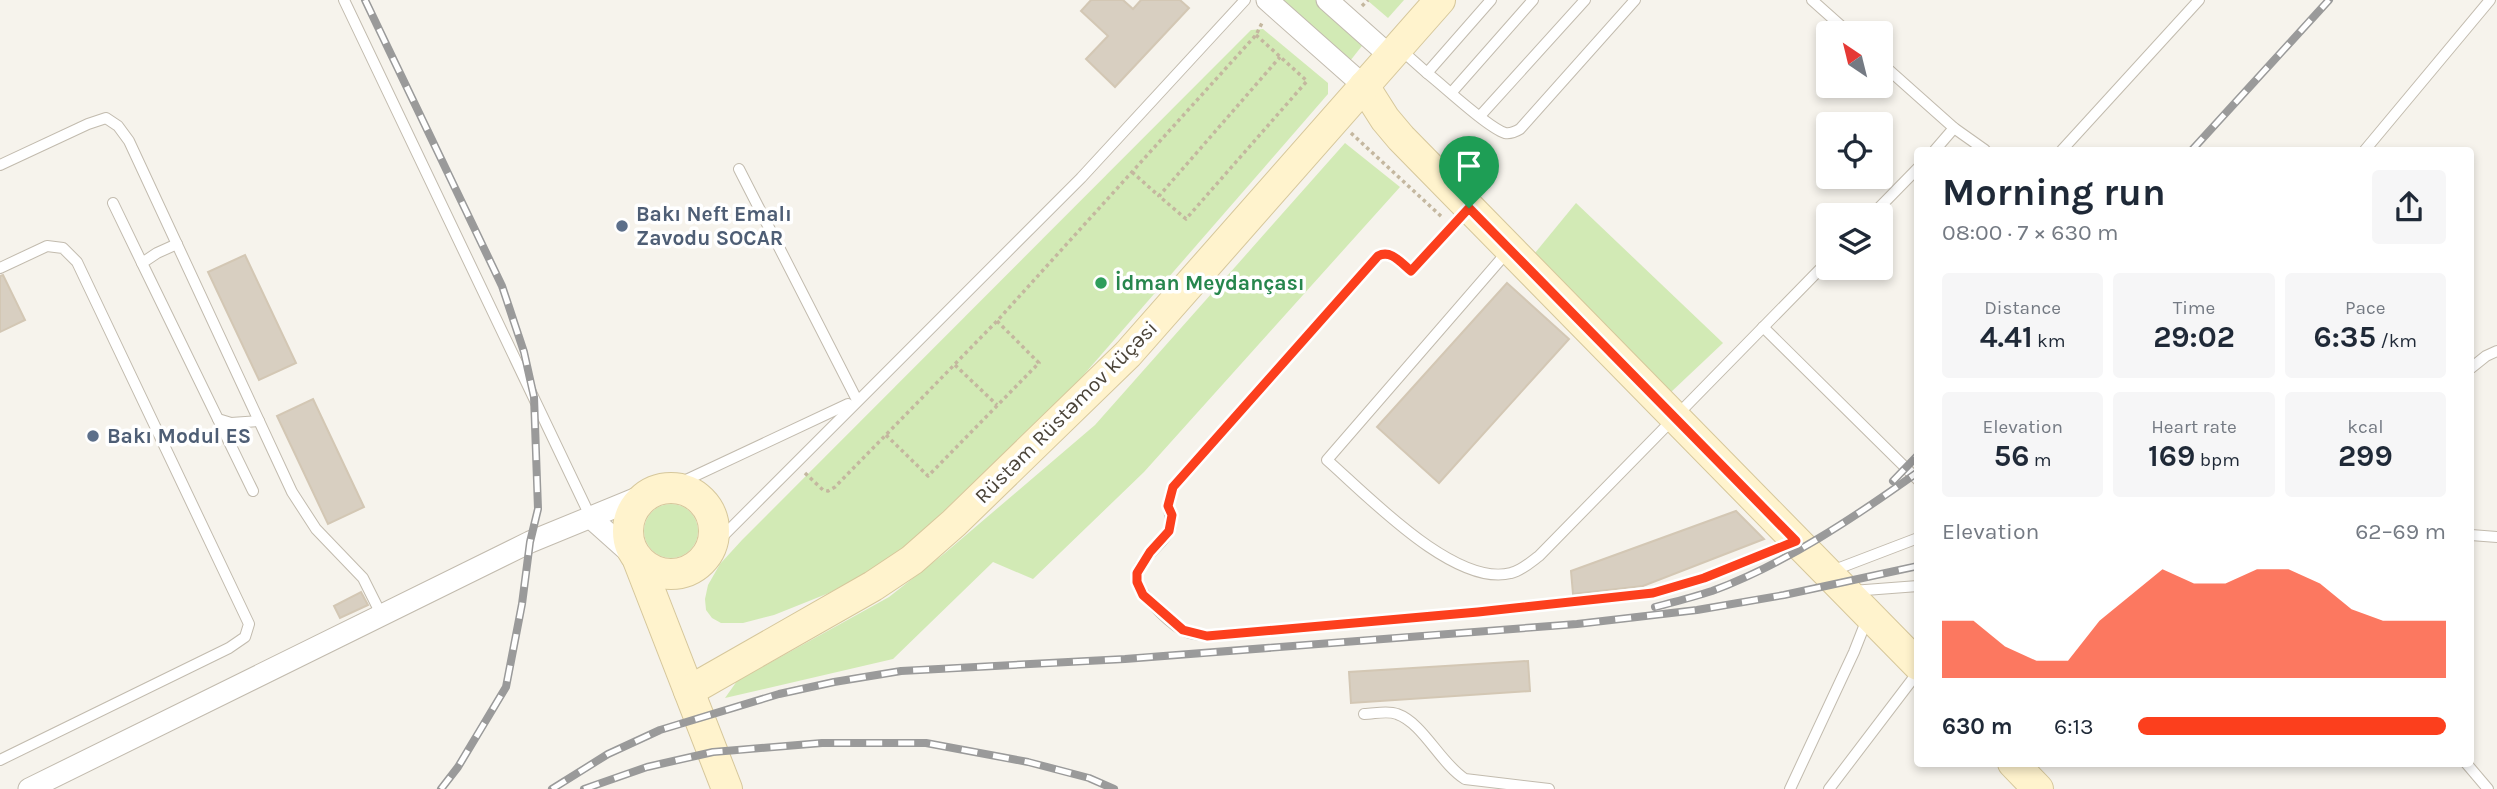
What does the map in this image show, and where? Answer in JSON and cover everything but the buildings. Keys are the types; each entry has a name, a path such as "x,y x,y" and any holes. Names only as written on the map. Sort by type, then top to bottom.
{"street":[{"path":"1267,0 1364,86 1385,119 1461,217 1510,249 1914,661"},
{"path":"1327,0 1394,52"},
{"name":"Rüstəm Rüstəmov küçəsi","path":"689,691 873,586 912,560 954,523 1122,361 1440,0"},
{"path":"661,490 639,501 631,515 627,531 630,547 639,560 727,789"},
{"path":"29,789 530,542 661,490 686,490 701,499 711,514 714,531 711,548 701,562 687,572 669,575 652,570 591,518"},
{"path":"2017,767 2038,789"}],"lane":[{"path":"344,0 591,518"},
{"path":"711,548 1082,178 1245,0"},
{"path":"1427,74 1491,0"},
{"path":"1452,92 1533,0"},
{"path":"1480,116 1585,0"},
{"path":"1394,52 1452,92 1480,116 1506,133 1514,133 1635,0"},
{"path":"1812,0 1836,21"},
{"path":"2065,147 2199,0"},
{"path":"2368,147 2490,0"},
{"path":"1894,75 1954,128 1982,147"},
{"path":"0,165 88,124 106,118 117,126 129,141 303,510 316,530 363,579 382,614"},
{"path":"1938,147 1954,128"},
{"path":"739,169 857,400"},
{"path":"1884,203 1914,172"},
{"path":"113,203 253,491"},
{"path":"1461,217 1411,271 1391,254 1383,253 1378,256 1173,487 1168,506 1172,515 1169,531 1150,552 1137,573 1137,582 1143,595 1183,630 1207,636 1220,635 1653,593 1704,578 1796,541"},
{"path":"142,263 177,244"},
{"path":"0,268 47,246 63,248 77,262 249,624 245,637 229,648 0,761"},
{"path":"1510,249 1327,460 1426,547 1466,569 1510,573 1539,556 1816,273"},
{"path":"1763,327 1914,476"},
{"path":"2474,366 2497,351"},
{"path":"661,490 857,400"},
{"path":"218,419 230,423 259,421"},
{"path":"2474,535 2497,537"},
{"path":"1836,582 1914,540"},
{"path":"1836,582 1914,586"},
{"path":"1790,789 1869,615"},
{"path":"1829,789 1914,677"},
{"path":"1364,714 1394,712 1403,717 1455,772 1465,779 1549,789"},
{"path":"2469,767 2488,789"}],"path":[{"path":"1362,6 1368,0"},
{"path":"794,463 823,490 828,491 835,487 996,321 1256,35 1262,23 1272,31"},
{"path":"1132,172 1186,219 1307,81 1256,35"},
{"path":"1159,196 1280,57"},
{"path":"1344,138 1350,132 1461,217"},
{"path":"886,435 928,476 1038,363 996,321"},
{"path":"955,365 997,405"}],"green space":[{"path":"1281,0 1317,0 1365,42 1350,61"},
{"path":"1367,0 1404,0 1388,18"},
{"path":"1263,29 1328,83 1328,94 1074,386 902,551 829,593 774,615 743,623 721,623 712,618 706,610 708,585 720,564 742,540 1251,30"},
{"path":"1345,143 1400,187 1144,472 1033,579 993,562 893,659 725,698 737,681 889,597 945,553 1095,425"},
{"path":"1576,203 1723,343 1670,393 1535,253"},
{"path":"676,504 686,508 694,516 698,531 694,546 686,554 666,558 656,554 648,546 644,526 648,516 656,508"}],"railway":[{"path":"365,0 502,286 524,352 534,397 538,509 506,687 458,767 441,789"},
{"path":"2195,147 2329,0"},
{"path":"1893,481 1914,459"},
{"path":"1655,607 1712,591 1766,567 1870,506 1914,475"},
{"path":"552,789 608,754 660,730 779,694 901,671 1125,659 1577,624 1697,610 1784,595 1914,567"},
{"path":"584,789 647,767 713,752 822,743 926,743 1028,762 1089,778 1114,789"}],"place":[{"name":"Bakı Neft Emalı Zavodu SOCAR","path":"622,226"},
{"name":"İdman Meydançası","path":"1101,283"},
{"name":"Bakı Modul ES","path":"93,436"}],"route":[{"path":"1469,208 1796,541 1704,578 1653,593 1478,612 1207,636 1183,630 1143,595 1137,582 1137,573 1150,552 1169,531 1172,515 1168,506 1173,487 1378,256 1383,253 1391,254 1411,271 1469,208"}]}
